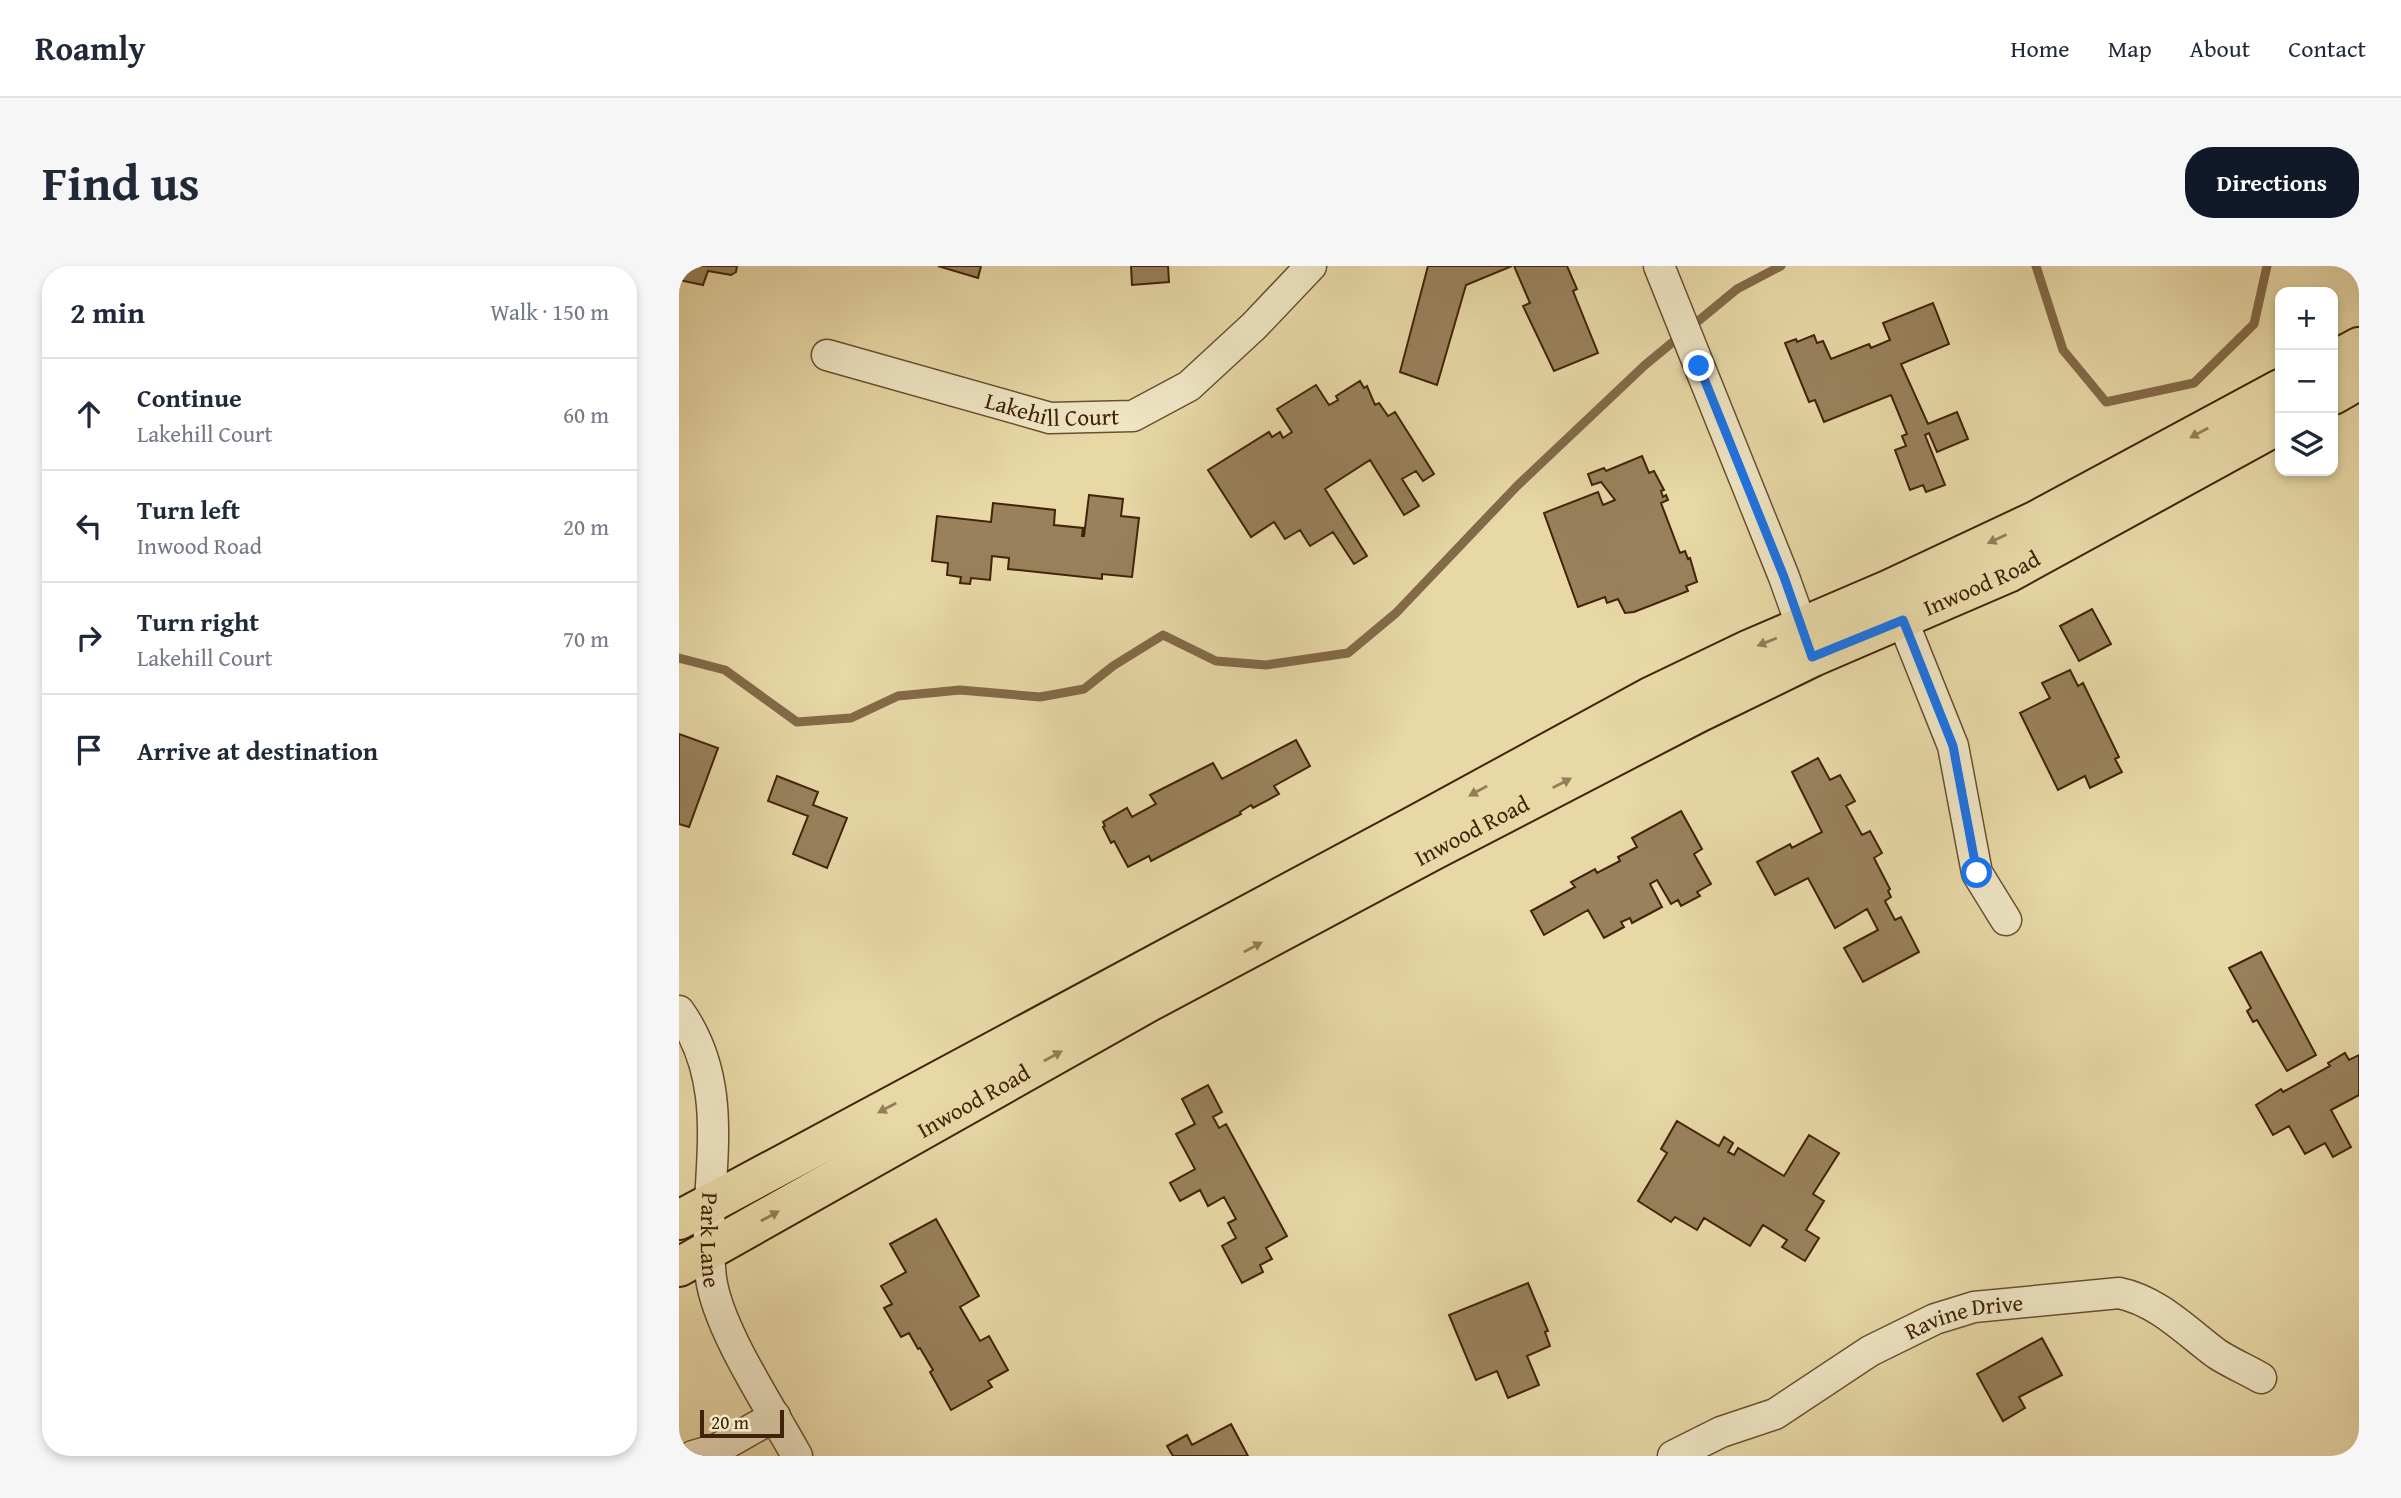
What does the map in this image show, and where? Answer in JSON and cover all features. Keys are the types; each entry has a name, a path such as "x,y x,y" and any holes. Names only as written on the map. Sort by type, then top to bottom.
{"main road":[{"path":"2338,358 2359,347"},
{"path":"2338,392 2359,380"},
{"name":"Inwood Road","path":"695,1211 1142,989 1426,837 1698,713 1807,643 1896,605 2008,573 2254,426 2275,396"},
{"name":"Inwood Road","path":"695,1258 1142,989"}],"street":[{"name":"Lakehill Court","path":"827,355 1050,418 1132,416 1189,386 1254,326 1311,266"},
{"path":"1660,266 1784,577 1807,643"},
{"path":"1896,605 1953,746 1977,873 2006,920"},
{"name":"Park Lane","path":"679,1011 698,1046 712,1097 695,1211 695,1258 711,1279 733,1341 797,1456"},
{"name":"Ravine Drive","path":"1673,1456 1721,1432 1775,1414 1870,1351 1935,1319 1974,1307 2119,1293 2138,1297 2157,1308 2220,1356 2261,1378"},
{"path":"679,1437 692,1456 717,1449 775,1416"}],"building":[{"path":"679,266 737,266 736,272 731,275 708,271 703,285 679,280"},
{"path":"938,266 981,266 978,278"},
{"path":"1131,266 1168,266 1169,282 1132,285"},
{"path":"1428,266 1512,266 1466,285 1437,385 1400,372"},
{"path":"1514,266 1567,266 1577,289 1573,291 1598,353 1554,371 1523,306 1530,303"},
{"path":"1933,303 1949,344 1901,364 1928,424 1957,412 1968,439 1937,452 1929,433 1925,435 1945,485 1926,492 1923,485 1910,490 1895,450 1906,446 1902,436 1907,434 1891,395 1824,422 1815,400 1809,402 1785,343 1796,339 1797,342 1814,335 1817,343 1823,341 1831,359 1869,344 1871,348 1890,340 1883,323"},
{"path":"1360,381 1364,388 1367,386 1375,405 1379,403 1388,416 1395,412 1434,474 1423,481 1416,471 1402,479 1419,506 1404,515 1370,460 1325,489 1367,556 1354,564 1333,532 1310,546 1300,530 1285,539 1274,522 1251,537 1208,470 1269,432 1272,437 1280,432 1283,438 1292,432 1277,409 1316,385 1329,405 1338,400 1336,396"},
{"path":"1642,456 1649,473 1654,471 1664,490 1661,491 1663,497 1666,495 1668,500 1661,503 1680,553 1685,551 1688,559 1690,558 1697,582 1686,586 1688,591 1634,612 1625,613 1618,599 1607,603 1605,597 1578,607 1544,513 1598,492 1603,505 1615,500 1601,482 1592,485 1588,474 1604,468 1606,471"},
{"path":"1089,495 1123,499 1121,516 1139,518 1132,577 1102,574 1102,579 1008,569 1009,558 992,556 990,580 971,578 970,584 960,583 961,577 947,575 948,563 932,561 937,516 991,522 993,503 1055,510 1054,525 1083,528 1084,536"},
{"path":"2092,609 2111,644 2079,661 2060,626"},
{"path":"2070,670 2078,686 2083,683 2119,757 2115,759 2122,772 2090,788 2085,776 2058,790 2020,713 2050,698 2042,683"},
{"path":"679,734 718,748 689,827 679,824"},
{"path":"1296,740 1310,766 1274,786 1279,794 1253,808 1251,805 1240,812 1241,814 1151,861 1149,856 1128,867 1114,841 1111,843 1103,822 1127,808 1132,817 1156,804 1150,795 1213,763 1222,779"},
{"path":"1818,758 1830,780 1840,775 1855,801 1846,806 1862,835 1870,831 1882,853 1874,858 1890,889 1888,891 1891,897 1885,901 1895,920 1901,917 1919,952 1863,982 1844,948 1878,930 1867,909 1835,928 1808,878 1775,895 1757,862 1790,844 1792,848 1822,832 1792,772"},
{"path":"777,776 818,792 813,805 847,818 827,868 793,854 808,816 768,801"},
{"path":"1681,811 1702,849 1694,854 1711,884 1697,892 1700,896 1681,906 1678,900 1671,904 1657,880 1650,884 1662,907 1632,923 1630,918 1621,922 1624,927 1604,938 1588,910 1544,935 1531,911 1575,887 1571,882 1595,869 1597,873 1620,861 1618,857 1637,847 1632,838"},
{"path":"2261,952 2316,1055 2287,1071 2257,1020 2253,1022 2247,1011 2251,1008 2229,968"},
{"path":"2345,1053 2349,1060 2359,1055 2359,1095 2331,1110 2351,1147 2333,1157 2325,1143 2305,1154 2289,1126 2273,1135 2256,1105 2281,1089 2283,1092 2330,1066 2328,1063"},
{"path":"1208,1085 1222,1112 1213,1117 1219,1128 1226,1124 1287,1236 1266,1248 1272,1259 1260,1265 1263,1272 1242,1283 1222,1246 1236,1238 1228,1223 1236,1219 1224,1197 1208,1206 1200,1190 1180,1201 1170,1183 1195,1169 1176,1134 1195,1124 1182,1099"},
{"path":"1677,1121 1719,1146 1724,1137 1733,1143 1728,1152 1734,1155 1738,1148 1784,1176 1809,1135 1839,1153 1813,1194 1824,1201 1806,1230 1819,1238 1805,1261 1782,1247 1787,1240 1763,1225 1750,1246 1704,1218 1697,1230 1675,1217 1671,1222 1638,1201 1667,1153 1661,1149"},
{"path":"936,1219 979,1296 960,1307 980,1341 989,1336 1008,1370 988,1381 992,1387 951,1410 920,1348 918,1349 909,1333 901,1337 884,1308 892,1304 881,1286 906,1272 890,1244"},
{"path":"1528,1283 1548,1331 1545,1332 1550,1346 1527,1356 1539,1385 1508,1398 1497,1371 1476,1380 1449,1315"},
{"path":"2042,1338 2062,1375 2019,1397 2025,1408 2003,1421 1977,1374"},
{"path":"1231,1424 1248,1456 1173,1456 1167,1446 1187,1435 1192,1445"}],"waterway":[{"path":"679,658 725,670 797,722 851,718 898,696 960,690 1040,697 1084,689 1113,666 1163,635 1216,661 1266,665 1348,653 1396,613 1517,486 1645,365 1737,289 1781,266"},
{"path":"2036,266 2063,350 2106,402 2194,383 2254,324 2267,266"}],"route":[{"path":"1699,366 1784,577 1812,657 1903,620 1953,746 1977,873"}]}
